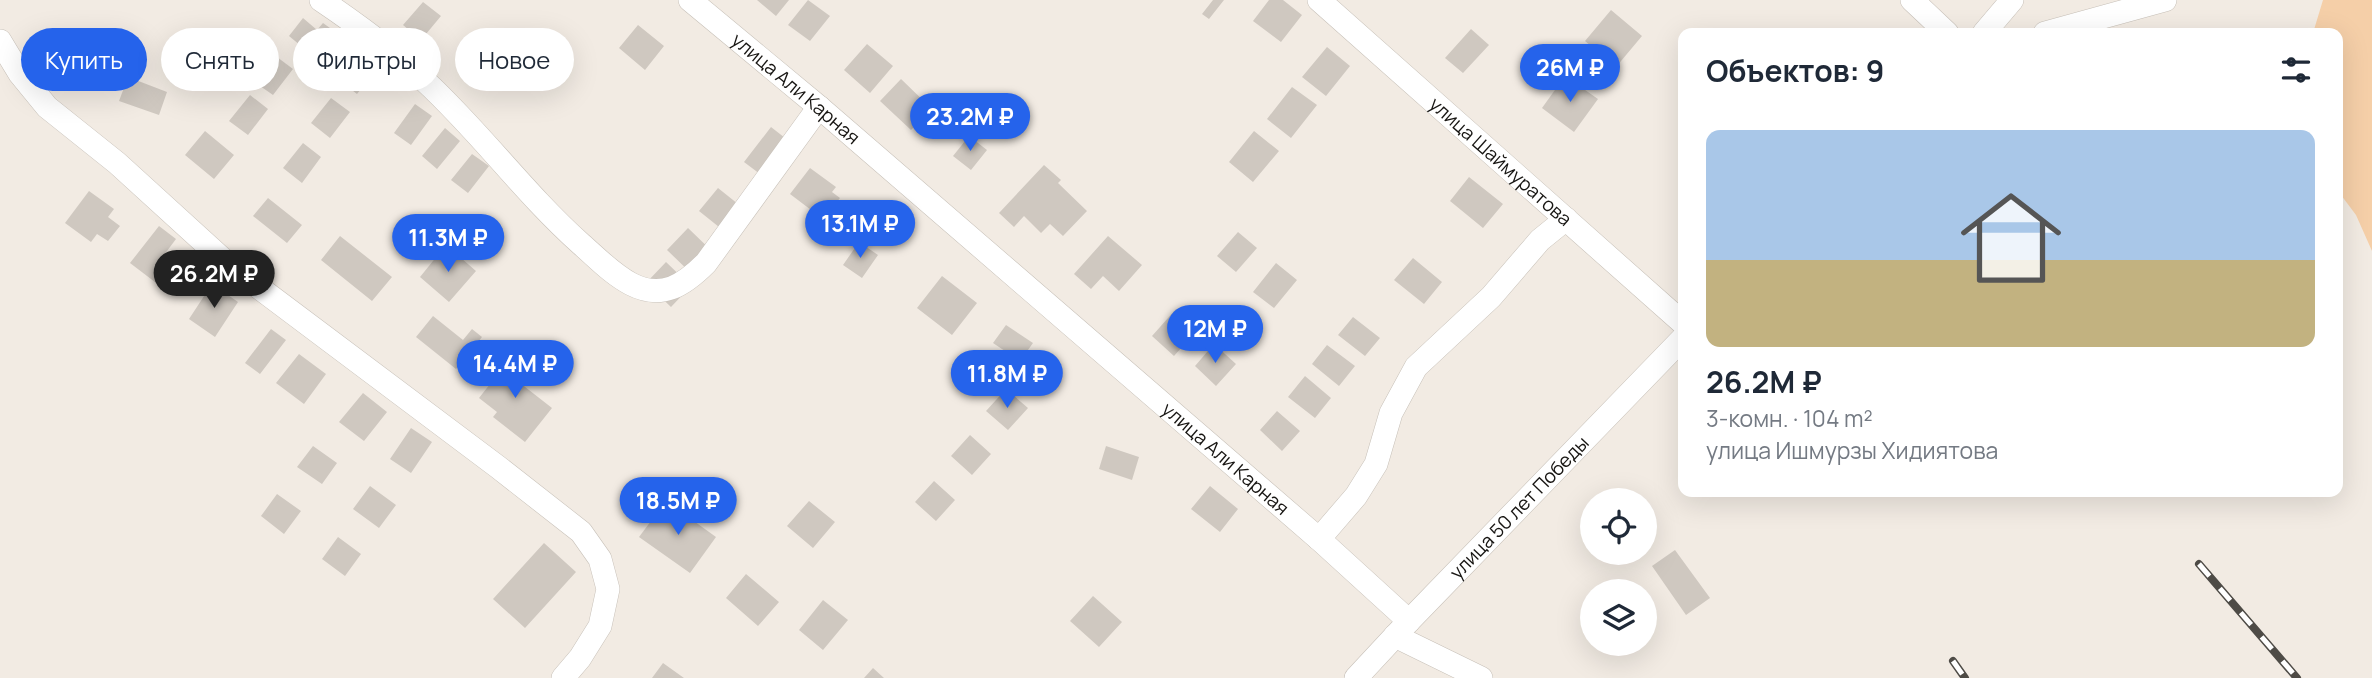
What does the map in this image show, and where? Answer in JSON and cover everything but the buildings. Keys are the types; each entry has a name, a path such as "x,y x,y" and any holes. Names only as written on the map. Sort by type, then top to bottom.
{"street":[{"path":"321,0 369,33 427,82 547,214 610,270 632,285 653,290 671,290 690,279 706,263 819,107"},
{"name":"улица Али Карная","path":"690,0 819,107 1320,539 1402,628 1481,678"},
{"name":"улица Шаймуратова","path":"1319,0 1678,319"},
{"path":"1912,0 1942,28"},
{"path":"1988,28 2012,0"},
{"path":"2063,28 2165,0"},
{"path":"0,41 20,74 47,107 117,163 229,265 581,532 600,559 608,589 600,625 580,658 562,678"},
{"path":"1320,539 1356,496 1376,464 1391,413 1416,367 1491,297 1540,240 1566,219"},
{"name":"улица 50 лет Победы","path":"1356,678 1678,343"}],"shaded area":[{"path":"2323,0 2372,0 2372,251 2356,215 2343,198 2343,28 2315,28"}],"railway":[{"path":"2199,564 2297,678"},
{"path":"1953,661 1965,678"}]}
